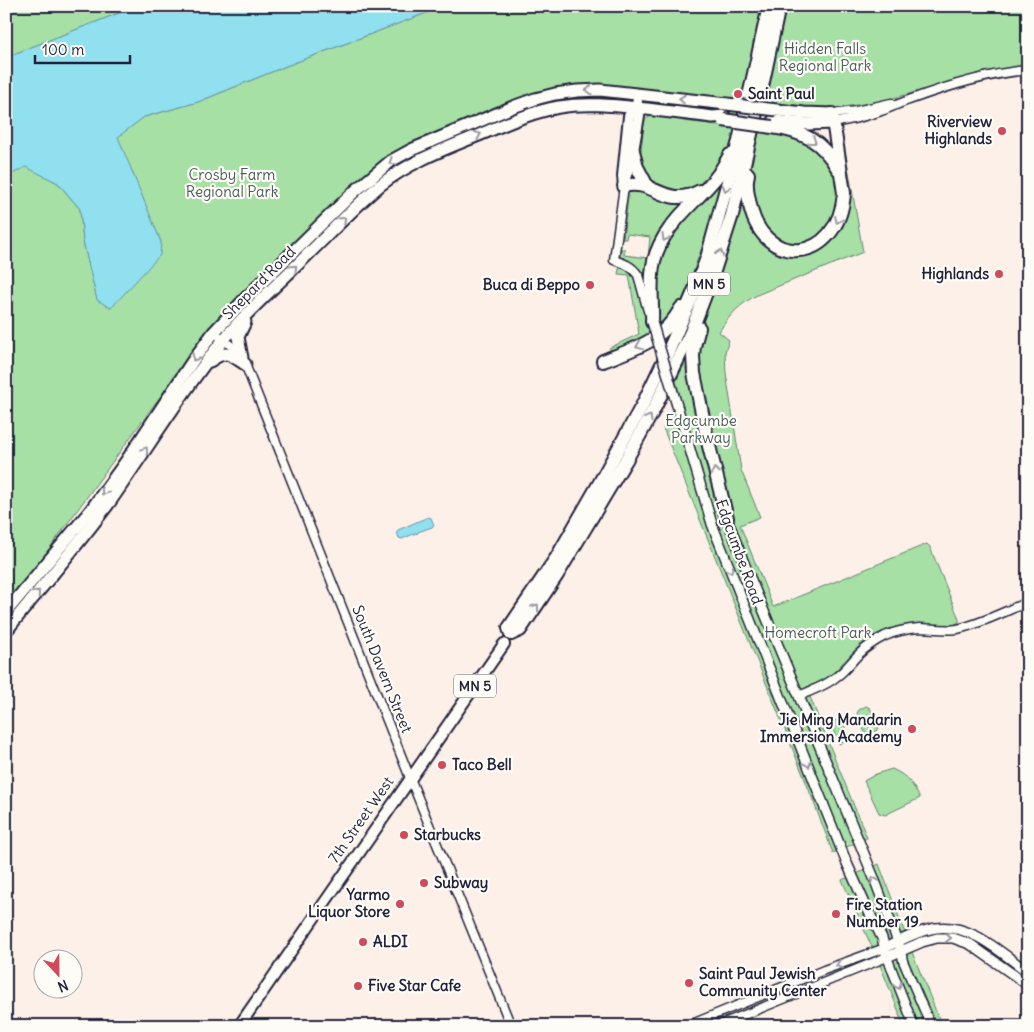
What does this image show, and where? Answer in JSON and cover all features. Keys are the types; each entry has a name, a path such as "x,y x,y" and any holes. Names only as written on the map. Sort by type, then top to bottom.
{"highway":[{"name":"MN 5","path":"507,639 509,628 580,520 643,404 700,292 713,274 732,215 752,134 755,96 769,6"},
{"name":"MN 5","path":"700,292 707,258 739,141 755,96 779,6"},
{"name":"Shepard Road","path":"6,612 90,510 125,463 194,358 214,332 354,192 391,161 411,150 505,110 555,94 600,90 638,94 722,114"},
{"name":"Shepard Road","path":"6,631 103,510 204,365 224,340 254,307 378,187 418,161 515,120 560,107 601,105 722,114"},
{"path":"722,114 774,119 810,114 832,119 844,193 843,207 838,222 819,244 799,251 792,250 772,243 758,228 750,205 747,177 752,134"},
{"path":"774,119 793,131 817,142 829,154 841,173"},
{"path":"652,322 652,277 657,252 677,219 707,188 739,141"},
{"path":"633,151 636,168 647,186"},
{"path":"624,186 632,184 647,186 677,198 689,196 707,188"},
{"path":"603,361 646,344 661,333 700,292"},
{"path":"700,292 702,319 694,346 694,373 707,438 727,518"},
{"path":"244,361 238,337 254,307"},
{"path":"204,365 224,354 230,354 244,361"}],"main road":[{"path":"633,151 639,116 636,108 638,94"},
{"path":"624,186 623,176 629,116 636,108"},
{"name":"Edgcumbe Road","path":"652,322 712,524 846,861 886,952"},
{"name":"Edgcumbe Road","path":"727,518 900,946"},
{"name":"7th Street West","path":"239,1026 507,639"},
{"path":"886,952 900,946 921,932 935,928 954,928 971,933 1028,972"},
{"path":"900,946 937,938 960,940 970,944 1028,985"}],"street":[{"path":"832,119 999,74 1028,70"},
{"path":"624,186 633,151"},
{"name":"Edgcumbe Road","path":"624,186 614,260 628,265 638,275 648,314 652,322"},
{"name":"South Davern Street","path":"214,332 234,349 244,361 511,1026"},
{"path":"799,696 835,678 866,647 886,636 908,629 956,629 1028,602"},
{"name":"Edgcumbe Road","path":"900,946 903,961 931,1026"},
{"path":"687,1026 824,970 886,952"},
{"path":"717,1026 886,952"},
{"name":"Edgcumbe Road","path":"886,952 914,1026"}],"green space":[{"path":"6,6 137,6 6,57"},
{"name":"Crosby Farm Regional Park","path":"445,6 1028,6 1028,67 1005,69 886,100 827,110 558,89 397,153 214,325 6,608 6,177 26,166 58,183 80,209 83,241 97,299 161,242 117,137 144,117 198,102 286,66"},
{"path":"601,95 625,98 625,102 548,105 365,192 383,174 414,154 519,109 558,98"},
{"path":"644,101 740,110 739,115 644,103"},
{"path":"652,115 669,116 683,121 736,127 727,154 705,184 687,193 653,186 640,161 644,122"},
{"path":"840,127 863,252 759,294 736,310 719,332 729,340 725,352 726,373 741,470 760,517 740,525 773,607 927,544 930,547 959,622 952,626 916,624 896,627 875,635 861,644 823,681 806,687 867,838 833,853 663,428 680,395 676,381 700,331 727,254 744,196 750,215 790,253 841,222"},
{"path":"759,130 772,131 809,142 836,171 839,192 833,223 813,244 782,245 759,223 750,172"},
{"path":"725,174 710,225 686,292 681,303 661,330 655,309 655,271 668,237"},
{"path":"629,189 684,200 686,204 676,214 646,291 643,279 635,266 620,257 621,249 625,249 624,255 648,258 650,237 627,234 626,239 623,239"},
{"path":"623,267 629,269 637,279 652,337 612,351 609,348 639,334 629,275 618,274 619,269"},
{"path":"866,706 870,708 879,728 869,735 865,733 857,713"},
{"path":"841,718 850,739 839,744 830,723"},
{"path":"892,769 909,780 920,798 885,815 879,813 864,781 876,774"},
{"path":"879,864 942,1026 906,1026 903,1024 882,970 842,880"}],"water":[{"path":"137,6 445,6 286,66 198,102 144,117 118,137 161,242 160,255 111,308 97,300 83,241 80,209 58,183 26,167 6,177 6,57"},
{"path":"428,517 431,518 434,525 432,527 402,539 399,538 398,530"}],"place":[{"name":"Saint Paul","path":"738,94"},
{"name":"Riverview Highlands","path":"1002,131"},
{"name":"Highlands","path":"999,274"},
{"name":"Buca di Beppo","path":"590,285"},
{"name":"Jie Ming Mandarin Immersion Academy","path":"912,729"},
{"name":"Taco Bell","path":"442,765"},
{"name":"Starbucks","path":"404,835"},
{"name":"Subway","path":"424,883"},
{"name":"Yarmo Liquor Store","path":"400,904"},
{"name":"Fire Station Number 19","path":"836,914"},
{"name":"ALDI","path":"363,942"},
{"name":"Saint Paul Jewish Community Center","path":"689,983"},
{"name":"Five Star Cafe","path":"358,986"}],"park label":[{"name":"Hidden Falls Regional Park","path":"825,58"},
{"name":"Edgcumbe Parkway","path":"701,430"},
{"name":"Homecroft Park","path":"818,633"}]}
